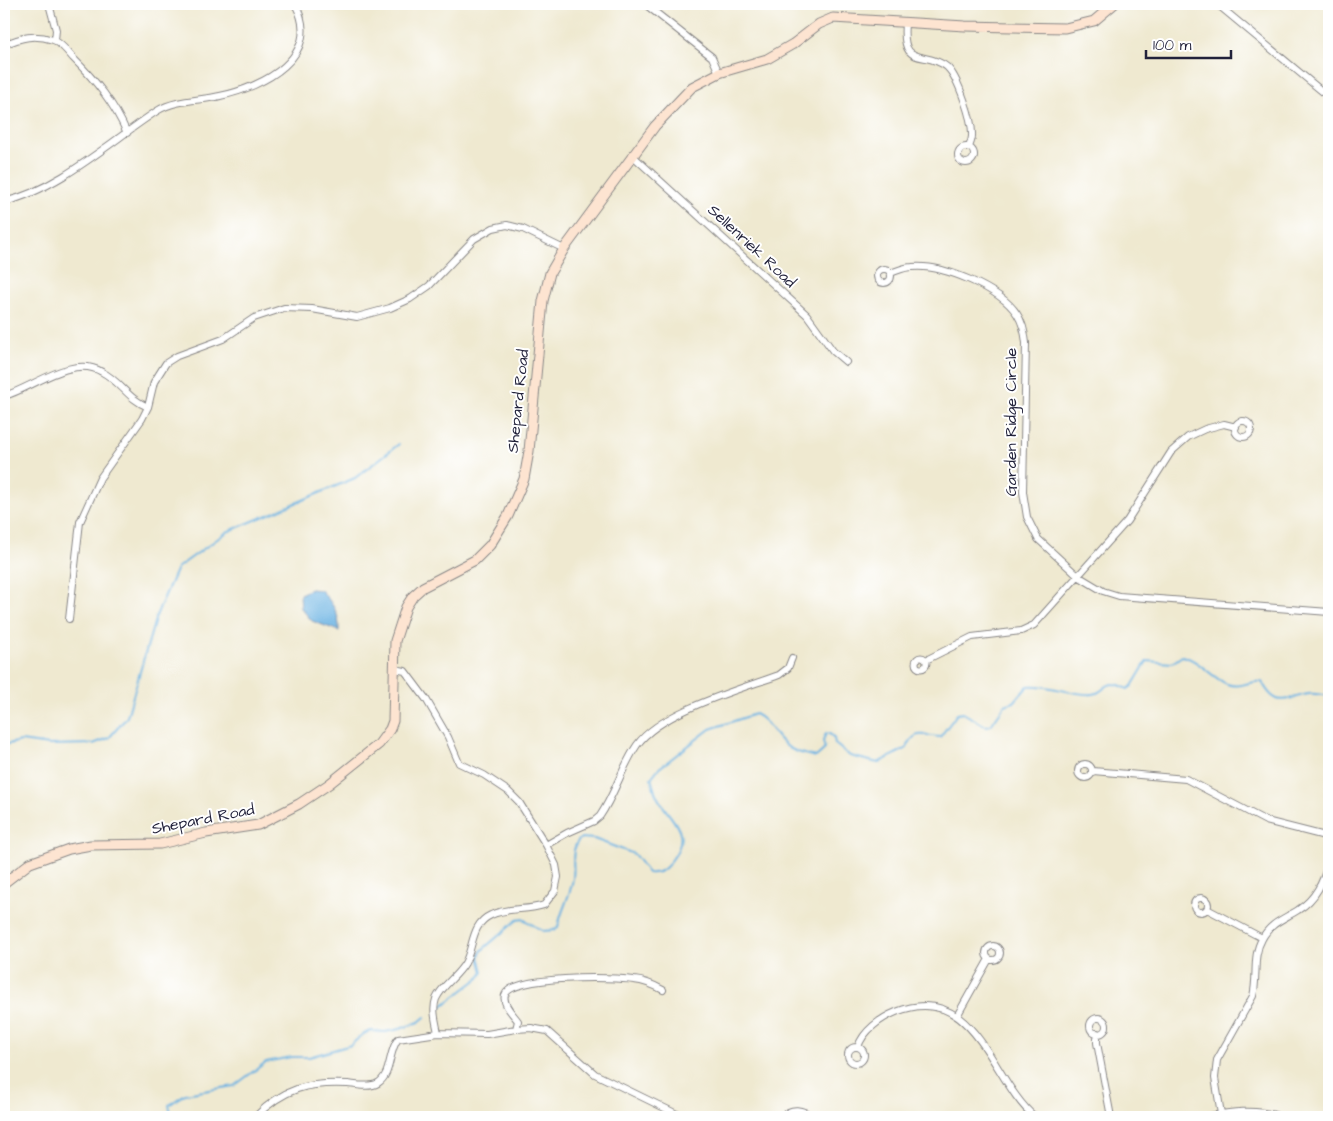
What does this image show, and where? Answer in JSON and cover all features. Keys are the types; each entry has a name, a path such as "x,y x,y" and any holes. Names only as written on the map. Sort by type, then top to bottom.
{"street":[{"path":"49,4 56,30 55,40"},
{"path":"4,202 38,188 84,163 158,110 173,104 224,95 266,79 280,70 295,53 302,40 304,28 301,14 295,4"},
{"path":"645,4 712,57 719,73"},
{"name":"Shepard Road","path":"4,883 30,863 69,849 91,845 160,844 206,833 258,825 269,821 329,784 384,738 393,721 397,632 406,607 413,596 423,587 475,560 499,531 519,494 529,451 543,301 550,273 564,249 678,99 703,80 719,73 767,59 793,44 819,24 833,18 905,23 1065,28 1094,21 1114,4"},
{"path":"1217,4 1329,97"},
{"path":"905,23 905,41 909,50 919,58 940,63 952,73 964,102 971,128 972,136 969,147"},
{"path":"4,44 26,36 38,36 55,40 100,86 111,100 127,133"},
{"name":"Sellenriek Road","path":"633,156 807,315 833,351 846,362"},
{"path":"69,619 80,522 100,478 135,430 148,407 154,382 166,363 177,356 223,339 266,312 294,307 357,317 390,308 410,299 429,286 474,239 493,228 507,226 523,229 564,249"},
{"name":"Garden Ridge Circle","path":"890,274 913,267 969,279 1005,301 1019,316 1026,343 1025,507 1038,539 1078,576 1103,592 1119,596 1329,612"},
{"path":"4,396 63,371 83,367 103,372 131,397 148,407"},
{"path":"926,660 972,637 1021,631 1030,627 1127,521 1162,463 1177,445 1205,429 1224,424 1236,426"},
{"path":"546,845 594,821 600,816 635,749 649,733 702,703 780,675 788,668 792,658"},
{"path":"395,668 405,671 426,698 448,737 459,763 491,779 508,791 519,802 546,845 556,866 558,877 555,891 544,905 501,912 482,920 475,931 464,964 440,991 436,1000 434,1011 438,1033"},
{"path":"1093,771 1186,779 1266,821 1329,837"},
{"path":"1221,1114 1215,1078 1217,1060 1253,996 1256,986 1256,954 1262,938 1276,922 1298,910 1316,894 1329,862"},
{"path":"1207,909 1262,938"},
{"path":"957,1016 989,959"},
{"path":"516,1029 518,1021 504,998 506,992 512,987 524,983 544,980 618,978 649,983 663,990"},
{"path":"858,1047 867,1032 883,1018 899,1011 930,1007 940,1009 957,1016 973,1029 1017,1100 1035,1117"},
{"path":"255,1117 297,1087 330,1083 370,1086 378,1084 384,1077 392,1047 403,1036 438,1033 487,1034 531,1028 546,1032 595,1074 683,1117"},
{"path":"1097,1033 1097,1043 1111,1117"},
{"path":"782,1117 790,1111 798,1110 806,1112 812,1117"},
{"path":"1206,1117 1243,1111 1262,1112 1280,1117"}],"water":[{"path":"311,589 321,590 332,604 337,614 339,631 312,621 301,608 300,594"}],"waterway":[{"path":"4,745 21,741 49,745 93,744 109,738 127,717 156,616 177,568 227,532 355,478 399,444"},
{"path":"438,1009 479,978 483,972 479,956 482,950 517,920 523,919 543,931 554,930 558,927 572,884 575,847 581,838 594,839 634,854 648,873 659,872 666,867 677,852 681,837 676,824 658,797 651,778 658,769 710,729 755,714 767,723 779,739 790,749 816,757 825,749 823,741 826,733 831,735 834,738 835,744 850,756 878,763 907,748 917,735 940,737 957,714 963,713 986,726 991,725 1005,705 1014,702 1028,686 1085,694 1099,692 1108,685 1113,684 1128,689 1132,686 1147,661 1172,663 1182,656 1194,661 1227,684 1236,686 1262,682 1267,691 1277,699 1282,700 1311,694 1329,696"},
{"path":"172,1117 169,1105 185,1094 234,1086 266,1062 291,1057 309,1057 351,1045 363,1034 371,1031 385,1032 400,1029 419,1022 425,1017"}]}
